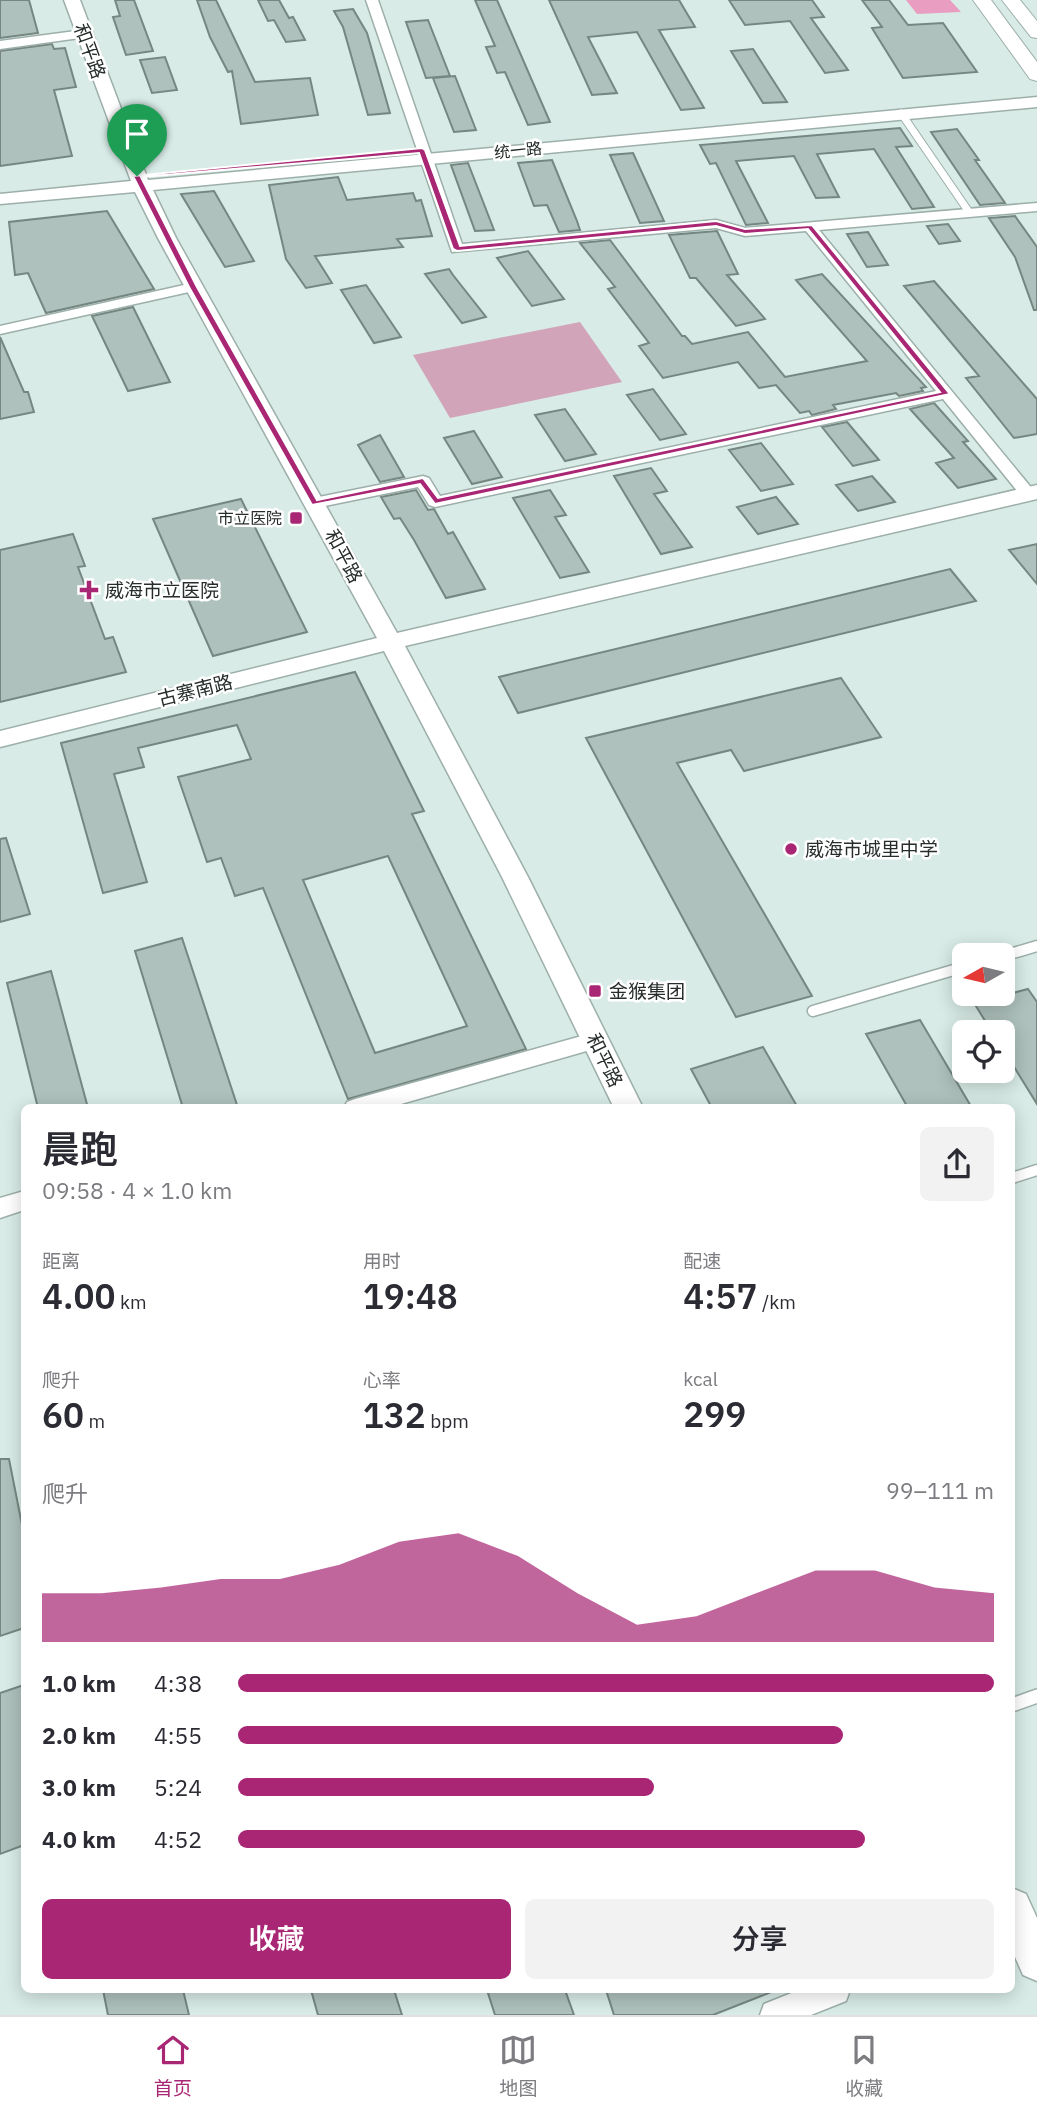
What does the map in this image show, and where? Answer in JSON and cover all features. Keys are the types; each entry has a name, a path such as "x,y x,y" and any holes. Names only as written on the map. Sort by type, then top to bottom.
{"main road":[{"path":"982,0 1037,75"},
{"path":"1011,0 1037,33"}],"street":[{"name":"和平路","path":"72,0 139,180 193,287 315,503 515,877 627,1104"},
{"path":"372,0 457,249 716,224 745,232 1037,207"},
{"path":"1011,0 1017,0"},
{"path":"0,45 83,34"},
{"name":"统一路","path":"423,155 1037,94"},
{"name":"统一路","path":"0,189 139,180 1037,102"},
{"name":"统一路","path":"0,199 139,180"},
{"path":"810,226 946,394 1032,493"},
{"path":"0,330 193,287"},
{"path":"315,503 423,481 435,502 946,394"},
{"name":"古寨南路","path":"0,739 390,642 1032,493"},
{"path":"369,1104 596,1040"},
{"path":"0,1208 21,1202"},
{"path":"1015,1919 1037,1961"},
{"path":"775,2015 828,1993"}],"lane":[{"path":"901,114 969,212"},
{"path":"1015,952 1037,946"},
{"path":"813,1011 952,970"},
{"path":"1015,1177 1037,1170"},
{"path":"1015,1703 1037,1696"}],"shaded area":[{"path":"906,0 950,0 961,12 917,14"},
{"path":"580,322 622,382 450,418 413,355"}],"building":[{"path":"0,0 29,0 38,33 0,38"},
{"path":"115,0 134,0 153,51 126,55 113,17 120,16"},
{"path":"197,0 216,0 255,82 310,78 318,115 241,124 232,71 228,72 210,37"},
{"path":"258,0 279,0 289,18 293,17 305,40 286,42 274,20 268,21"},
{"path":"475,0 497,0 550,122 528,125 505,72 497,73 486,47 495,46"},
{"path":"549,0 679,0 695,27 659,30 704,108 681,110 637,32 588,37 617,93 592,95"},
{"path":"729,0 812,0 824,17 811,18 848,70 825,73 790,21 745,25"},
{"path":"862,0 889,0 908,25 943,23 977,72 903,78 872,28 882,27"},
{"path":"353,9 367,33 390,113 368,115 343,27 334,11"},
{"path":"428,20 450,76 426,78 406,22"},
{"path":"52,44 54,49 65,48 76,87 54,90 72,156 0,166 0,51"},
{"path":"753,49 787,102 763,103 731,51"},
{"path":"165,57 177,90 152,93 140,60"},
{"path":"455,76 476,130 454,132 433,78"},
{"path":"900,128 912,146 896,147 934,207 912,209 874,149 817,154 839,197 816,198 794,156 736,161 768,223 746,225 716,163 710,164 700,145"},
{"path":"957,129 1005,203 980,205 931,132"},
{"path":"633,153 664,221 640,223 610,155"},
{"path":"552,160 580,230 559,232 547,205 534,206 518,163"},
{"path":"468,163 494,230 475,231 451,165"},
{"path":"338,177 347,200 413,193 416,201 421,200 432,236 397,239 403,247 315,256 332,283 306,288 286,259 269,185"},
{"path":"214,191 254,261 225,267 181,194"},
{"path":"107,211 154,289 46,313 28,273 15,275 9,222"},
{"path":"1015,216 1037,247 1037,310 1034,310 1015,257 989,218"},
{"path":"948,224 960,241 939,244 927,226"},
{"path":"717,231 738,274 727,275 765,319 736,326 696,278 690,278 669,235"},
{"path":"868,232 888,265 867,267 847,234"},
{"path":"610,240 682,336 692,344 748,332 785,377 867,361 796,280 822,274 926,387 921,388 923,391 899,396 896,393 833,405 836,409 812,415 809,411 800,413 776,385 759,388 738,362 663,378 639,346 649,343 608,289 615,287 580,243"},
{"path":"528,251 564,299 532,306 497,258"},
{"path":"449,269 486,317 462,323 425,274"},
{"path":"934,281 1037,399 1037,434 1014,438 966,378 979,376 904,286"},
{"path":"366,285 401,337 374,343 341,290"},
{"path":"133,307 170,382 128,391 92,316"},
{"path":"0,337 24,392 28,392 34,412 0,419"},
{"path":"653,389 686,434 660,440 627,395"},
{"path":"934,403 968,441 963,442 996,479 958,488 936,463 954,458 910,409"},
{"path":"565,409 596,454 565,461 535,415"},
{"path":"847,422 879,460 853,466 822,427"},
{"path":"474,431 502,477 472,484 444,438"},
{"path":"380,435 404,477 380,482 358,445"},
{"path":"761,443 793,484 761,491 729,450"},
{"path":"651,468 667,491 654,494 692,547 661,554 614,476"},
{"path":"872,476 895,502 858,511 836,485"},
{"path":"416,490 428,510 434,509 448,534 453,532 485,589 446,598 400,518 394,519 381,497"},
{"path":"550,490 566,515 555,517 589,572 560,578 513,498"},
{"path":"776,497 798,524 758,534 737,507"},
{"path":"241,499 307,632 213,656 153,519"},
{"path":"73,534 85,566 78,567 105,639 113,637 126,672 0,702 0,550"},
{"path":"1037,544 1037,584 1009,550"},
{"path":"950,569 976,601 518,713 499,677"},
{"path":"355,672 424,811 412,814 526,1049 348,1099 263,888 235,896 221,858 207,862 178,777 251,759 237,725 138,748 144,767 114,774 147,882 103,893 61,743","holes":["388,856 467,1026 375,1053 303,880"]},
{"path":"841,678 881,737 744,771 731,750 677,763 812,996 736,1017 586,738"},
{"path":"6,838 30,914 0,922 0,839"},
{"path":"182,938 237,1104 182,1104 135,951"},
{"path":"51,971 87,1104 37,1104 7,983"},
{"path":"1028,989 1037,1002 1037,1104 1015,1068 1015,1020 985,1020 976,1006 1015,1006 1015,992"},
{"path":"920,1020 952,1074 952,1083 957,1083 970,1104 906,1104 866,1034"},
{"path":"763,1047 796,1104 710,1104 691,1069"},
{"path":"0,1459 9,1459 21,1520 21,1629 0,1636"},
{"path":"21,1686 21,1846 0,1854 0,1693"},
{"path":"104,1993 184,1993 189,2015 108,2015"},
{"path":"312,1993 395,1993 402,2015 318,2015"},
{"path":"488,1993 566,1993 574,2015 495,2015"},
{"path":"607,1993 769,1993 713,2015 614,2015"}],"place":[{"name":"市立医院","path":"296,518"},
{"name":"威海市立医院","path":"89,590"},
{"name":"威海市城里中学","path":"791,849"},
{"name":"金猴集团","path":"595,991"}],"route":[{"path":"422,150 457,249 716,224 745,232 810,226 946,394 435,502 423,481 315,503 193,287 137,176 422,150"}]}
